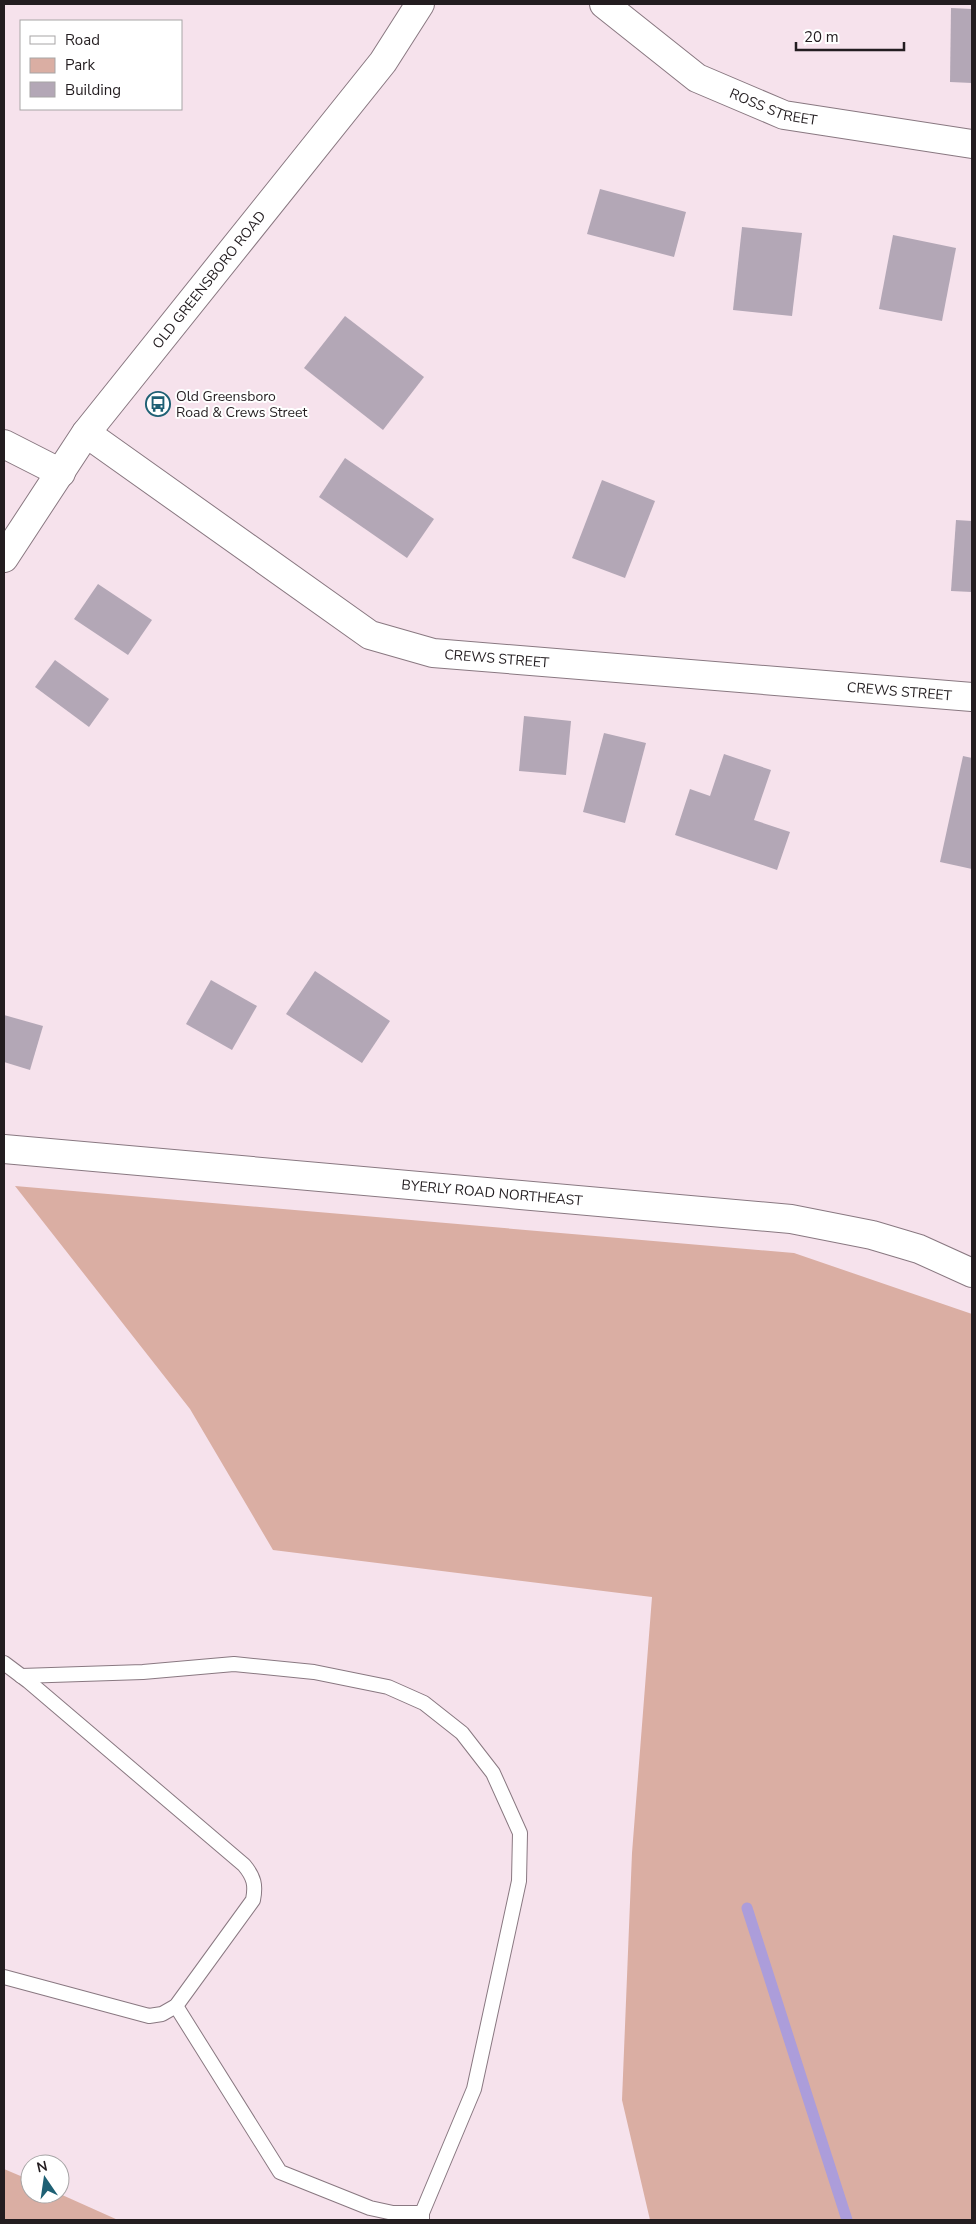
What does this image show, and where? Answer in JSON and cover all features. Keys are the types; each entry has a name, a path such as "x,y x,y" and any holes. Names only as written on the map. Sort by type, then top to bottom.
{"street":[{"name":"OLD GREENSBORO ROAD","path":"4,558 61,474 86,433 383,62 420,4"},
{"name":"ROSS STREET","path":"604,4 697,78 784,116 972,144"},
{"name":"CREWS STREET","path":"86,433 370,635 379,638 433,653 972,697"},
{"path":"4,444 61,474"},
{"name":"BYERLY ROAD NORTHEAST","path":"4,1149 791,1219 872,1235 920,1250 972,1273"}],"lane":[{"path":"4,1663 236,1859 252,1874 256,1888 253,1900 176,2006 162,2014 149,2016 4,1977"},
{"path":"21,1676 143,1672 234,1664 314,1672 369,1683 388,1687 424,1703 462,1734 493,1774 520,1833 519,1881 474,2089 422,2217 370,2208 280,2172 176,2006"}],"green space":[{"path":"15,1186 794,1253 972,1314 972,2220 650,2220 622,2100 632,1853 652,1597 273,1550 190,1409"},
{"path":"4,2169 20,2176 20,2204 70,2204 70,2198 118,2220 4,2220"}],"building":[{"path":"951,8 972,9 972,83 950,82"},
{"path":"600,189 686,212 674,257 587,234"},
{"path":"742,227 802,233 792,316 733,310"},
{"path":"893,235 956,248 942,321 879,309"},
{"path":"345,316 424,377 383,430 304,368"},
{"path":"345,458 434,519 407,558 319,497"},
{"path":"602,480 655,501 625,578 572,558"},
{"path":"956,520 972,521 972,592 951,591"},
{"path":"98,584 152,620 128,655 74,619"},
{"path":"55,660 109,699 89,727 35,687"},
{"path":"524,716 571,721 566,775 519,771"},
{"path":"604,733 646,743 625,823 583,812"},
{"path":"724,754 771,770 754,820 790,832 777,870 675,835 690,789 710,796"},
{"path":"963,756 972,758 972,869 940,862"},
{"path":"315,971 390,1021 362,1063 286,1014"},
{"path":"211,980 257,1006 232,1050 186,1024"},
{"path":"4,1015 43,1026 30,1070 4,1062"}],"waterway":[{"path":"747,1908 847,2220"}],"place":[{"name":"Old Greensboro Road & Crews Street","path":"158,404"}]}
